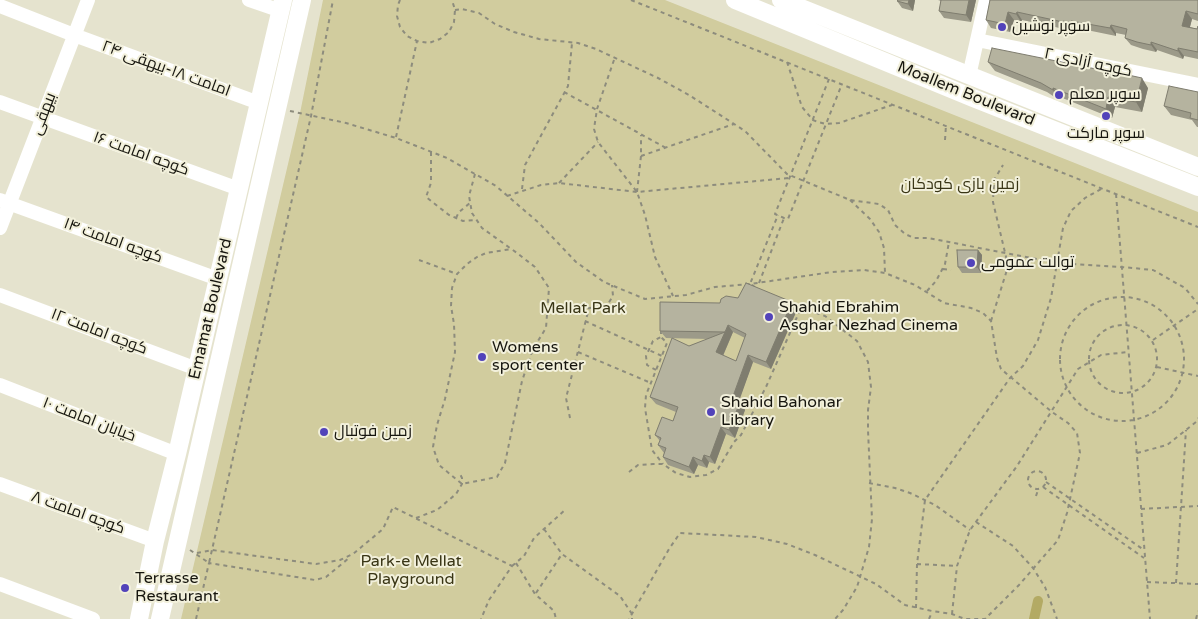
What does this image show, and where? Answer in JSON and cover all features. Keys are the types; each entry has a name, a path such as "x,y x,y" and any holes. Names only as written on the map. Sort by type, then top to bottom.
{"main road":[{"name":"Emamat Boulevard","path":"160,619 302,0"},
{"name":"Moallem Boulevard","path":"735,0 973,98 1198,187"},
{"name":"Moallem Boulevard","path":"781,0 1198,167"},
{"name":"Emamat Boulevard","path":"139,619 155,541 178,454 282,6"}],"street":[{"name":"بیهقی","path":"0,228 5,202 42,118 88,0"},
{"path":"249,0 282,6"},
{"path":"969,76 986,0"},
{"name":"امامت ۱۸-بیهقی ۲۴","path":"0,6 259,102"},
{"name":"کوچه آزادی ۲","path":"977,40 1198,85"},
{"name":"کوچه امامت ۱۶","path":"0,102 239,189"},
{"name":"کوچه امامت ۱۴","path":"5,202 218,279"},
{"name":"کوچه امامت ۱۲","path":"0,295 197,369"},
{"name":"خیابان امامت ۱۰","path":"0,385 178,454"},
{"name":"کوچه امامت ۸","path":"0,484 155,541"},
{"path":"0,584 93,619"}],"path":[{"path":"196,619 311,116 333,0"},
{"path":"400,0 397,16 400,27 407,36 418,42 434,41 449,32 454,22 455,10 452,0"},
{"path":"631,0 1198,226"},
{"path":"455,10 462,9 479,13 495,24 514,32 538,38 572,42 596,49 689,95 745,131 790,176 850,200 879,204 888,210 895,225 904,234 914,238 928,238 1057,264 1122,266 1153,270 1185,288 1198,304"},
{"path":"396,138 418,42"},
{"path":"522,190 525,165 568,86 572,42"},
{"path":"615,59 597,110 594,129 598,142 637,192 645,215 655,257 673,296"},
{"path":"787,62 802,107 813,120 826,124 840,123 894,105"},
{"path":"829,79 775,214 784,218 788,219 842,84"},
{"path":"564,92 666,148"},
{"path":"278,108 346,123 396,138 447,158 496,186 539,223 576,262 604,282 645,299 686,295 715,287 759,283 832,272 864,270 885,273 915,285 944,303 971,308 983,313 991,320"},
{"path":"641,156 734,124"},
{"path":"945,140 946,125"},
{"path":"637,192 641,156 641,134"},
{"path":"559,183 598,142"},
{"path":"431,152 431,183 426,197 449,215 463,221 476,220"},
{"path":"630,619 680,533 756,537 779,542 815,555 861,576 876,584 905,605 952,614 965,619 985,619 1020,585 1058,540 1080,452 1077,433 1068,423 1010,378 1001,369 997,358 991,320 1006,273 1007,261 993,202 994,180 1003,165"},
{"path":"475,174 469,196 472,212 476,220 482,228 511,249 535,268 549,288 546,328 533,349 522,381 505,463 497,477 480,482 462,484 439,465 433,447 454,352 454,324 451,306 452,288 457,274 467,264 482,255 511,249"},
{"path":"507,196 540,185 559,183 637,192 790,176"},
{"path":"916,608 917,564 925,500 1010,378 1023,366 1038,340 1051,298 1063,228 1071,211 1085,198 1103,188"},
{"path":"1116,194 1150,619"},
{"path":"850,200 870,218 879,232 884,248 885,273"},
{"path":"456,218 459,212 470,202"},
{"path":"750,284 778,215"},
{"path":"759,283 784,218"},
{"path":"926,292 936,281 945,264 950,242"},
{"path":"1000,255 1005,253"},
{"path":"419,260 457,274"},
{"path":"942,269 951,270"},
{"path":"750,284 757,288"},
{"path":"570,418 566,398 589,308 606,307 610,303 613,296 612,285"},
{"path":"1111,298 1124,298 1135,298 1158,308 1175,325 1184,348 1184,373 1174,394 1157,411 1134,420 1110,420 1087,411 1070,393 1061,371 1061,346 1071,324 1088,307 1111,298"},
{"path":"786,302 825,316 857,340 868,362 871,388 868,410 869,483 872,519 869,547 857,587 835,619"},
{"path":"661,327 661,336 667,343 646,395 645,408 652,450 663,464 676,473 690,477 706,475 718,469 740,435 766,387 801,308"},
{"path":"1153,340 1198,309"},
{"path":"585,321 662,356"},
{"path":"1118,324 1126,325 1144,330 1153,340 1158,353 1157,367 1152,379 1142,388 1132,392 1116,393 1103,387 1094,377 1089,362 1089,351 1095,339 1105,330 1118,324"},
{"path":"656,371 647,365 646,356 653,341 661,336"},
{"path":"578,352 651,383"},
{"path":"952,614 957,566 970,530 1017,466 1078,369 1102,355 1128,352"},
{"path":"1157,367 1198,376"},
{"path":"1136,453 1167,445 1196,422 1198,418"},
{"path":"1176,583 1186,430"},
{"path":"629,472 638,465 663,464"},
{"path":"416,518 437,510 456,494 462,484 459,472"},
{"path":"1036,496 1038,490 1046,482 1046,476 1040,472 1033,472 1028,478 1029,485 1038,490"},
{"path":"1046,482 1144,550"},
{"path":"869,483 895,488 925,500 970,530"},
{"path":"1043,487 1145,559"},
{"path":"1141,508 1198,506"},
{"path":"353,554 340,560 316,564 212,550 196,553 209,564 315,580 326,577 353,554 382,529 393,508 512,566"},
{"path":"481,619 489,600 512,566 524,556 534,538 565,510"},
{"path":"976,522 1013,546 1033,568 1045,587 1057,619"},
{"path":"544,529 562,554 620,596 632,614"},
{"path":"535,594 562,554"},
{"path":"516,563 535,594 554,611 556,619"},
{"path":"917,564 957,566"},
{"path":"1146,582 1198,584"},
{"path":"929,619 932,611"},
{"path":"1196,619 1198,611"}],"green space":[{"name":"Mellat Park","path":"323,0 665,0 1198,212 1198,619 181,619 300,113"}],"building":[{"path":"898,0 909,0 908,4"},
{"path":"941,0 969,0 966,15 939,11"},
{"path":"990,0 1198,0 1198,14 1186,11 1182,26 1197,29 1198,26 1198,52 1178,48 1178,51 1151,42 1151,45 1137,42 1125,38 1127,29 1111,25 1110,28 1071,21 1071,23 1063,22 1017,12 1016,14 1008,12 1005,24 986,20"},
{"path":"992,48 1142,78 1136,102 1108,97 1106,109 1053,88 1053,90 1041,83 988,62"},
{"path":"1169,86 1198,92 1198,120 1190,118 1191,113 1164,106"},
{"path":"957,250 978,250 977,267 958,267"},
{"path":"746,283 792,302 766,362 748,355 732,399 740,402 729,430 721,427 710,457 704,455 702,461 693,457 689,467 663,457 666,448 658,445 661,438 655,435 662,417 673,421 678,407 650,397 672,338 689,346 725,332 660,331 660,302 720,303 721,299 726,296 738,298","holes":["728,325 746,334 736,361 716,352"]}],"waterway":[{"path":"1034,619 1038,601"}],"place":[{"name":"سوپر نوشین","path":"1002,27"},
{"name":"سوپر معلم","path":"1059,95"},
{"name":"سوپر مارکت","path":"1106,116"},
{"name":"توالت عمومی","path":"971,263"},
{"name":"Shahid Ebrahim Asghar Nezhad Cinema","path":"769,317"},
{"name":"Womens sport center","path":"482,357"},
{"name":"Shahid Bahonar Library","path":"711,412"},
{"name":"زمین فوتبال","path":"324,432"},
{"name":"Terrasse Restaurant","path":"125,588"}],"park label":[{"name":"زمین بازی کودکان","path":"960,185"},
{"name":"Park-e Mellat Playground","path":"411,571"}]}
